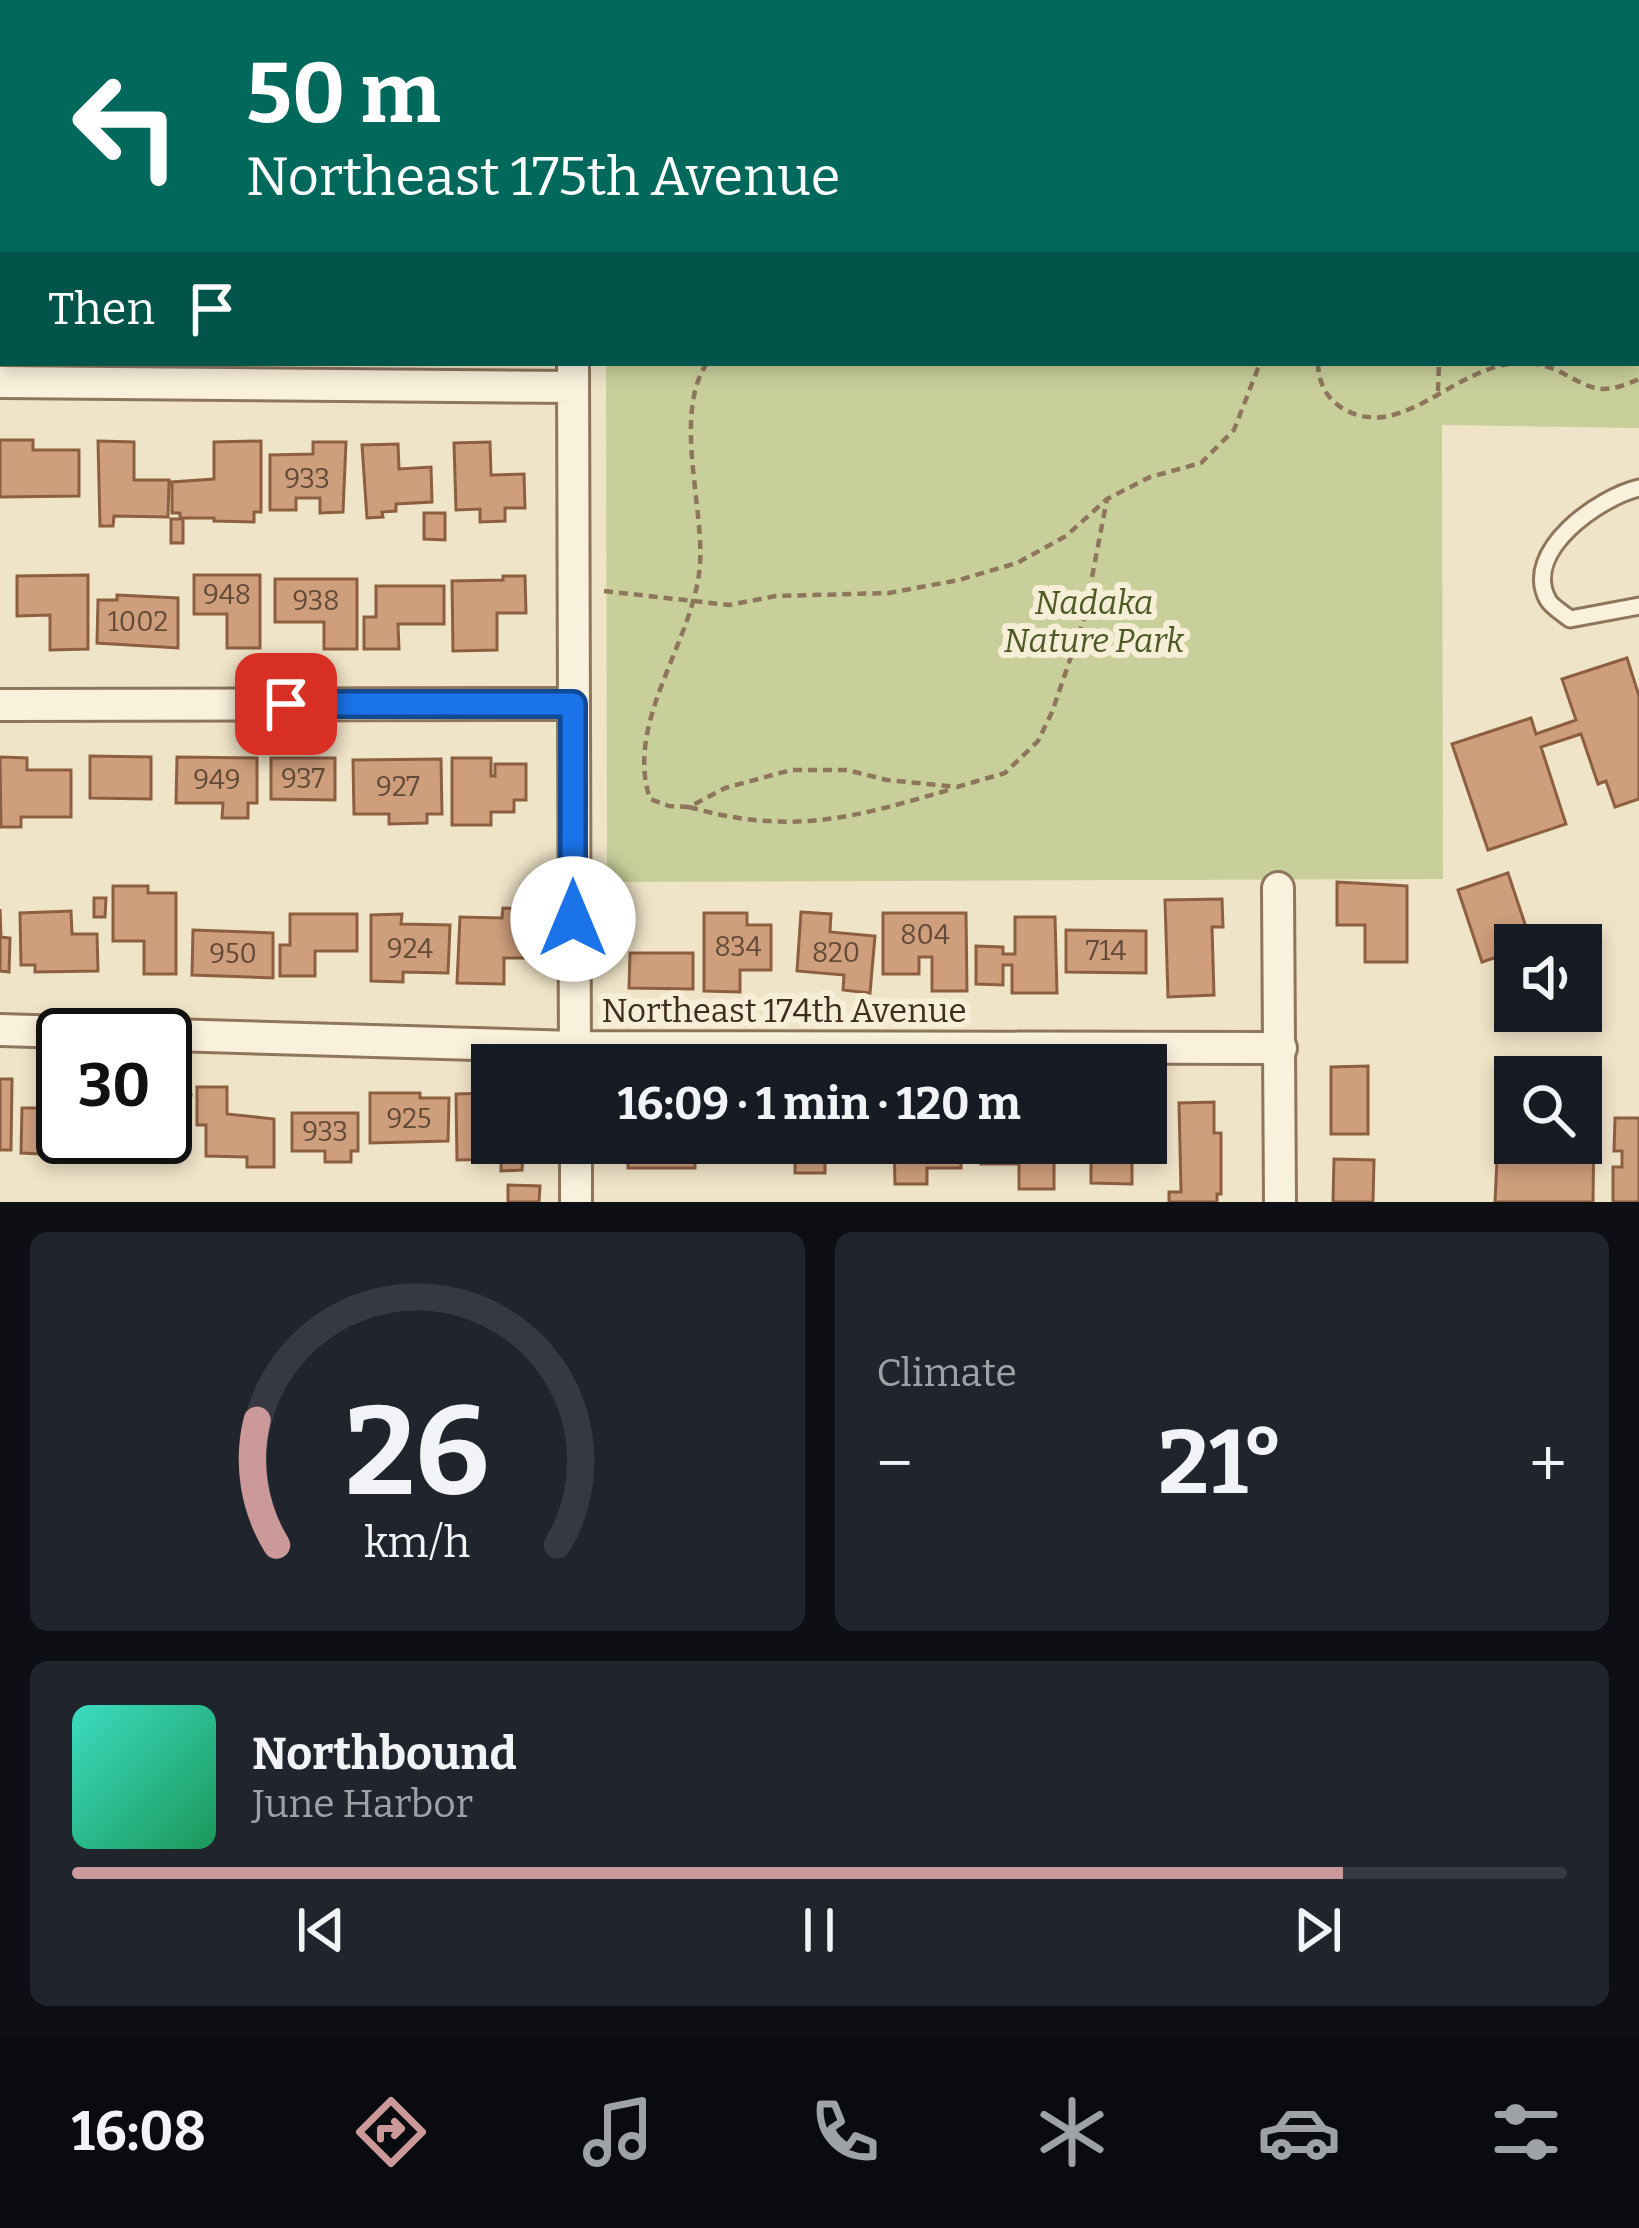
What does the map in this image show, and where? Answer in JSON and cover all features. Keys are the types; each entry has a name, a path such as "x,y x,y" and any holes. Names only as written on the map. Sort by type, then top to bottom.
{"street":[{"path":"0,382 573,375 575,1044"},
{"path":"0,705 573,704"},
{"path":"1278,888 1280,1202"},
{"name":"Northeast 174th Avenue","path":"0,1030 471,1051"},
{"name":"Northeast 174th Avenue","path":"1167,1049 1281,1048"},
{"path":"576,1164 576,1202"}],"lane":[{"path":"1639,488 1614,494 1581,519 1555,542 1543,568 1548,600 1570,619 1639,606"}],"path":[{"path":"705,366 698,377 691,417 700,564 694,602 645,746 650,799 669,806 732,819 793,824 872,812 1005,773 1038,742 1084,620 1107,499"},
{"path":"573,587 729,605 776,596 889,593 1017,563 1066,536 1107,499 1150,477 1201,463 1234,430 1259,366"},
{"path":"1319,366 1324,390 1335,404 1365,418 1397,415 1438,391 1504,366"},
{"path":"1438,391 1439,366"},
{"path":"1549,366 1604,389 1639,380"},
{"path":"689,807 725,788 791,770 847,770 887,780 958,787"}],"green space":[{"name":"Nadaka Nature Park","path":"606,366 1639,366 1639,428 1442,425 1443,879 607,882"}],"building":[{"path":"0,440 33,440 33,450 79,450 79,496 0,497"},
{"path":"98,441 134,442 134,480 169,480 168,517 114,516 113,526 100,526"},
{"path":"261,441 261,512 254,512 254,522 180,518 180,513 172,513 172,482 214,479 214,442"},
{"path":"313,442 346,442 343,512 320,513 320,498 296,498 296,510 270,510 270,455 313,454"},
{"path":"490,442 491,475 524,474 525,508 505,508 505,521 480,522 480,509 456,510 454,443"},
{"path":"398,444 399,469 431,467 432,502 396,504 396,511 367,518 362,445"},
{"path":"424,513 445,513 445,540 424,539"},
{"path":"171,519 183,519 183,543 171,543"},
{"path":"88,575 88,649 50,650 50,615 17,616 17,576"},
{"path":"194,575 260,575 260,648 227,648 227,614 194,614"},
{"path":"503,576 525,576 526,613 497,613 497,650 453,651 452,581 503,580"},
{"path":"275,579 357,579 357,649 324,649 324,622 275,622"},
{"path":"376,586 444,586 444,624 398,624 399,649 364,649 364,617 376,617"},
{"path":"117,595 178,598 178,648 97,643 98,600 117,600"},
{"path":"1627,658 1639,696 1639,799 1615,807 1606,781 1598,784 1581,734 1541,747 1566,824 1488,850 1452,744 1531,718 1536,734 1576,720 1562,679"},
{"path":"90,756 151,757 151,799 90,798"},
{"path":"0,757 27,758 27,770 71,770 71,817 21,817 21,827 1,827"},
{"path":"177,757 257,758 257,803 248,803 248,818 222,818 223,803 176,803"},
{"path":"271,758 335,758 335,800 271,799"},
{"path":"452,758 491,758 491,776 495,776 495,764 526,764 526,800 514,800 514,812 491,812 491,825 452,825"},
{"path":"441,759 442,814 427,814 427,823 389,824 389,814 354,814 353,760"},
{"path":"1508,873 1525,924 1494,924 1494,958 1482,962 1458,890"},
{"path":"1337,882 1407,886 1407,962 1365,962 1365,925 1337,925"},
{"path":"113,886 148,886 148,893 176,893 176,974 144,974 144,941 113,941"},
{"path":"94,898 106,898 105,917 94,917"},
{"path":"1222,899 1223,927 1212,927 1214,995 1168,997 1165,900"},
{"path":"503,908 524,909 523,919 533,919 533,929 526,929 525,958 504,958 504,984 457,983 460,917 502,918"},
{"path":"0,909 1,937 10,938 9,972 0,971"},
{"path":"71,911 72,934 97,934 98,971 35,972 35,965 21,965 20,913"},
{"path":"801,912 831,914 830,932 875,936 870,993 843,990 844,975 797,971"},
{"path":"704,913 747,913 747,925 771,925 771,970 740,970 740,992 704,991"},
{"path":"883,913 966,913 967,991 932,991 932,957 919,957 919,974 883,974"},
{"path":"290,914 357,914 357,951 315,951 315,976 280,976 280,945 290,945"},
{"path":"402,914 401,924 450,925 448,973 403,972 403,982 371,981 371,915"},
{"path":"1015,917 1055,917 1057,993 1012,993 1012,965 1003,965 1003,985 976,984 976,946 1003,947 1003,954 1015,954"},
{"path":"193,930 273,933 273,978 192,975"},
{"path":"1066,930 1146,931 1146,973 1066,972"},
{"path":"630,953 693,953 693,989 629,988"},
{"path":"1368,1066 1368,1134 1331,1134 1331,1067"},
{"path":"0,1079 12,1079 11,1150 0,1150"},
{"path":"197,1087 227,1087 227,1114 274,1119 274,1167 247,1167 247,1157 206,1156 206,1125 197,1125"},
{"path":"370,1093 449,1098 448,1141 370,1143"},
{"path":"456,1094 471,1094 471,1160 457,1160"},
{"path":"1214,1102 1214,1133 1221,1133 1221,1194 1217,1202 1169,1202 1169,1192 1181,1192 1179,1103"},
{"path":"22,1108 36,1108 36,1154 21,1153"},
{"path":"292,1113 358,1113 358,1151 351,1151 351,1162 325,1162 325,1151 292,1151"},
{"path":"1615,1118 1639,1118 1639,1202 1613,1202 1613,1167 1622,1167 1622,1151 1614,1151"},
{"path":"1334,1159 1374,1160 1373,1202 1333,1202"},
{"path":"501,1164 522,1164 522,1170 501,1171"},
{"path":"628,1164 695,1164 695,1168 628,1168"},
{"path":"795,1164 825,1164 825,1173 795,1173"},
{"path":"895,1164 961,1164 961,1168 927,1168 927,1184 895,1184"},
{"path":"1019,1164 1054,1164 1054,1189 1019,1189"},
{"path":"1091,1164 1132,1164 1132,1184 1091,1183"},
{"path":"1497,1164 1593,1164 1593,1202 1495,1202"},
{"path":"508,1185 540,1186 539,1202 508,1202"}],"route":[{"path":"286,704 573,704 573,919"}]}
